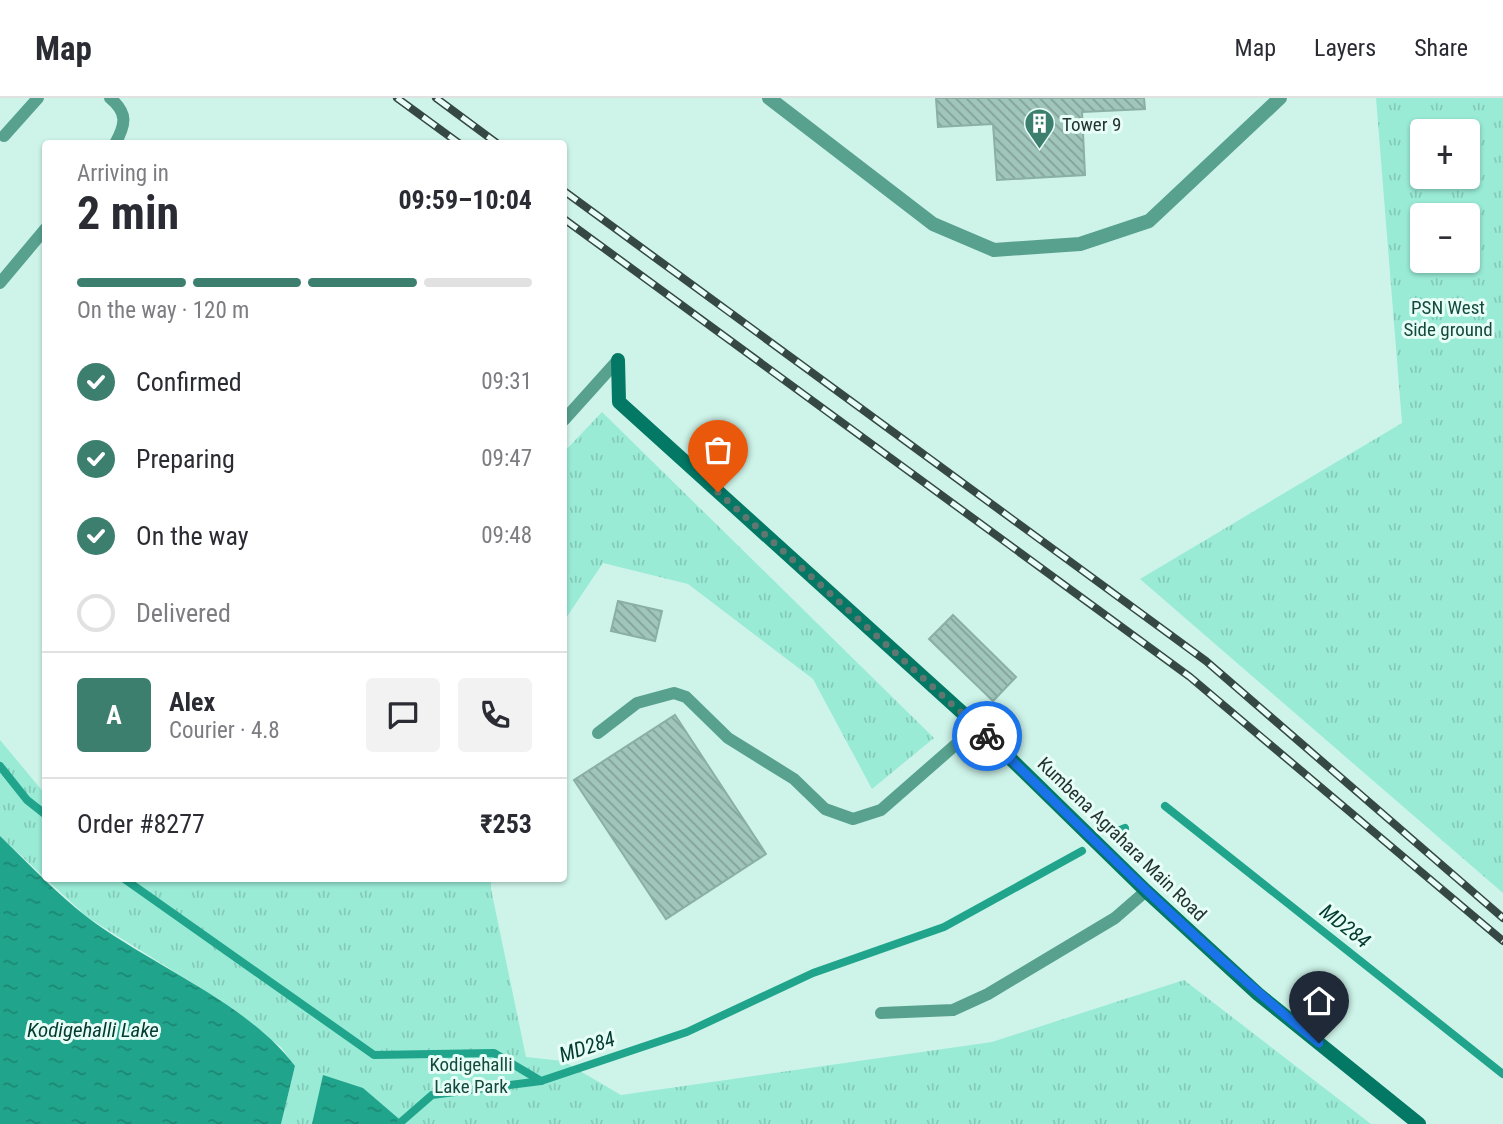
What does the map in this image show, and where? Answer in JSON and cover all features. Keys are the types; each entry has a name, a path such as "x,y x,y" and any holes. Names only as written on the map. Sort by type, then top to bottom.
{"street":[{"path":"769,98 933,224 994,250 1080,244 1149,221 1280,98"},
{"name":"Kumbena Agrahara Main Road","path":"618,360 619,402 977,726 1146,891 1258,994 1419,1124"}],"lane":[{"path":"4,136 38,98"},
{"path":"110,98 121,107 125,117 123,130 117,140"},
{"path":"0,283 42,233"},
{"path":"567,417 618,360"},
{"path":"598,733 637,704 674,693 686,697 728,738 794,779 825,809 853,819 881,810 977,726"},
{"path":"881,1013 953,1010 988,994 1115,918 1146,891"}],"green space":[{"name":"PSN West Side ground","path":"1376,98 1503,98 1503,893 1140,579 1402,423"},
{"path":"602,412 934,738 872,789 813,679 688,584 603,563 567,617 567,449"},
{"path":"0,740 42,790 42,875 0,836"},
{"name":"Kodigehalli Lake Park","path":"49,882 491,882 526,1057 563,1061 621,1095 992,1042 1184,980 1371,1124 281,1124 295,1067 281,1047 196,985 87,917"}],"water":[{"name":"Kodigehalli Lake","path":"0,836 42,877 42,882 47,882 112,935 225,1003 275,1043 295,1066 281,1124 0,1124"},
{"path":"323,1075 363,1088 405,1124 312,1124"}],"building":[{"name":"Tower 9","path":"936,98 1144,98 1145,109 1082,112 1085,175 997,180 993,124 938,127"},
{"path":"618,601 662,611 655,641 611,631"},
{"path":"953,615 1016,677 993,701 929,639"},
{"path":"675,715 766,854 666,919 574,780"}],"waterway":[{"name":"MD284","path":"0,766 27,800 42,812"},
{"name":"MD284","path":"1165,806 1503,1074"},
{"name":"MD284","path":"1120,830 1125,828"},
{"name":"MD284","path":"129,882 374,1055 494,1053 541,1081 687,1032 813,973 944,927 1082,851"},
{"path":"401,1122 432,1095 541,1081"}],"railway":[{"path":"397,98 455,140"},
{"path":"436,98 493,140"},
{"path":"567,193 1206,661 1503,918"},
{"path":"567,221 1190,677 1503,941"}],"way so far":[{"path":"718,492 987,736"}],"place":[{"name":"Tower 9","path":"1039,151"}],"route":[{"path":"987,736 1146,891 1258,994 1319,1043"}]}
